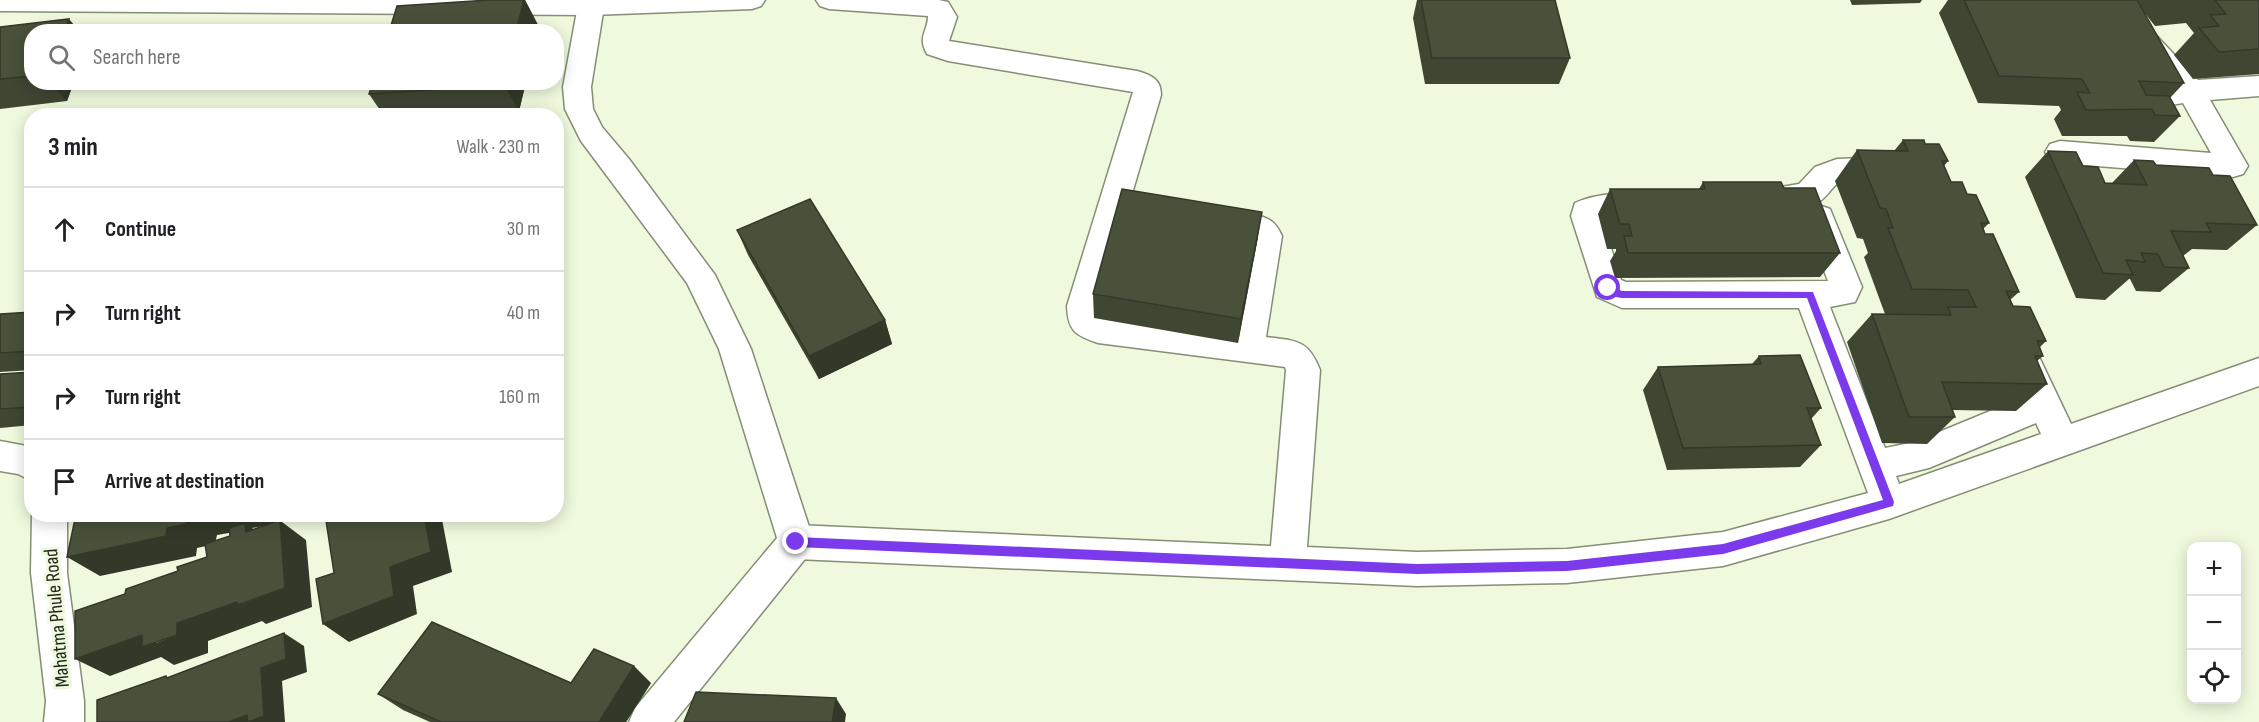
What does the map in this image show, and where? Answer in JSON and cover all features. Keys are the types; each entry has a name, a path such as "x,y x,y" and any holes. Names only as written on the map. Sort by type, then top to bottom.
{"street":[{"path":"0,2 591,3 752,0"},
{"path":"829,0 928,6 938,9 943,16 935,41 937,48 1137,81 1147,87 1147,95 1083,306 1083,322 1098,330 1292,354 1299,359 1303,370 1288,563"},
{"path":"2061,152 2233,166 2191,91 2108,0"},
{"path":"591,3 578,87 579,110 591,133 699,275 735,349 796,542"},
{"path":"2157,98 2191,91 2259,86"},
{"path":"1740,200 1809,193 1826,175 1837,170 1913,168"},
{"path":"1671,203 1592,208 1586,211 1608,288 1614,293 1838,295 1844,293 1846,287 1809,193"},
{"path":"1113,205 1147,211"},
{"path":"1192,218 1260,228 1267,236 1248,349"},
{"path":"1810,295 1889,502"},
{"path":"2005,321 2062,442"},
{"path":"796,542 1417,569 1567,566 1723,549 1889,502 2259,372"},
{"path":"1875,465 1917,457 2044,404"},
{"path":"0,456 24,460"},
{"name":"Mahatma Phule Road","path":"49,522 49,573 64,701 64,722"},
{"path":"649,722 796,542"}],"building":[{"path":"524,0 518,24 391,24 397,6"},
{"path":"1421,0 1555,0 1570,58 1432,58"},
{"path":"1964,0 2137,0 2184,83 2139,81 2146,95 2169,96 2180,116 2155,115 2152,109 2086,110 2077,92 2090,93 2082,79 1999,76"},
{"path":"2215,0 2259,0 2259,49 2219,52 2199,28 2219,26 2210,15 2226,14"},
{"path":"69,19 67,24 26,24"},
{"path":"24,24 24,77 0,79 0,27"},
{"path":"370,90 429,90 369,94"},
{"path":"1903,140 1924,140 1925,144 1939,144 1948,161 1942,161 1951,182 1962,182 1967,194 1976,195 1989,223 1981,223 1985,234 1993,234 2019,292 2006,291 2013,306 2030,307 2046,341 2037,341 2043,356 2035,356 2047,384 1942,382 1955,417 1909,417 1872,314 1951,315 1948,307 1976,307 1968,290 1912,289 1888,228 1893,228 1886,209 1880,208 1857,150 1908,151"},
{"path":"2048,151 2076,152 2083,166 2098,167 2105,183 2147,185 2134,160 2153,161 2156,165 2209,168 2213,175 2230,176 2257,225 2206,223 2211,232 2171,231 2189,268 2164,267 2158,254 2141,253 2145,262 2126,260 2133,275 2103,273"},
{"path":"1703,182 1781,182 1784,188 1815,188 1840,253 1628,253 1624,236 1632,236 1629,224 1620,224 1610,189 1705,189"},
{"path":"1122,189 1262,212 1241,319 1093,294"},
{"path":"810,199 885,320 809,356 737,230"},
{"path":"24,312 24,352 0,353 0,314"},
{"path":"1800,355 1821,408 1807,408 1821,445 1683,448 1658,367 1761,364 1759,356"},
{"path":"24,372 24,408 0,409 0,374"},
{"path":"74,522 186,522 167,528 166,536 67,557"},
{"path":"280,522 285,588 177,623 177,635 142,647 142,635 75,659 75,611 125,594 126,589 178,571 177,567 207,557 205,544 230,536 229,528 245,523 246,532"},
{"path":"326,522 425,522 431,552 390,567 394,596 323,624 316,579 334,573"},
{"path":"432,622 571,683 594,649 634,666 599,722 441,722 378,694"},
{"path":"284,633 286,659 261,668 264,716 248,722 247,715 228,722 97,722 97,700 166,676 167,678"},
{"path":"696,692 836,698 832,722 684,722"}],"route":[{"path":"796,542 1417,569 1567,566 1723,549 1889,502 1810,295 1622,295 1608,288"}]}
